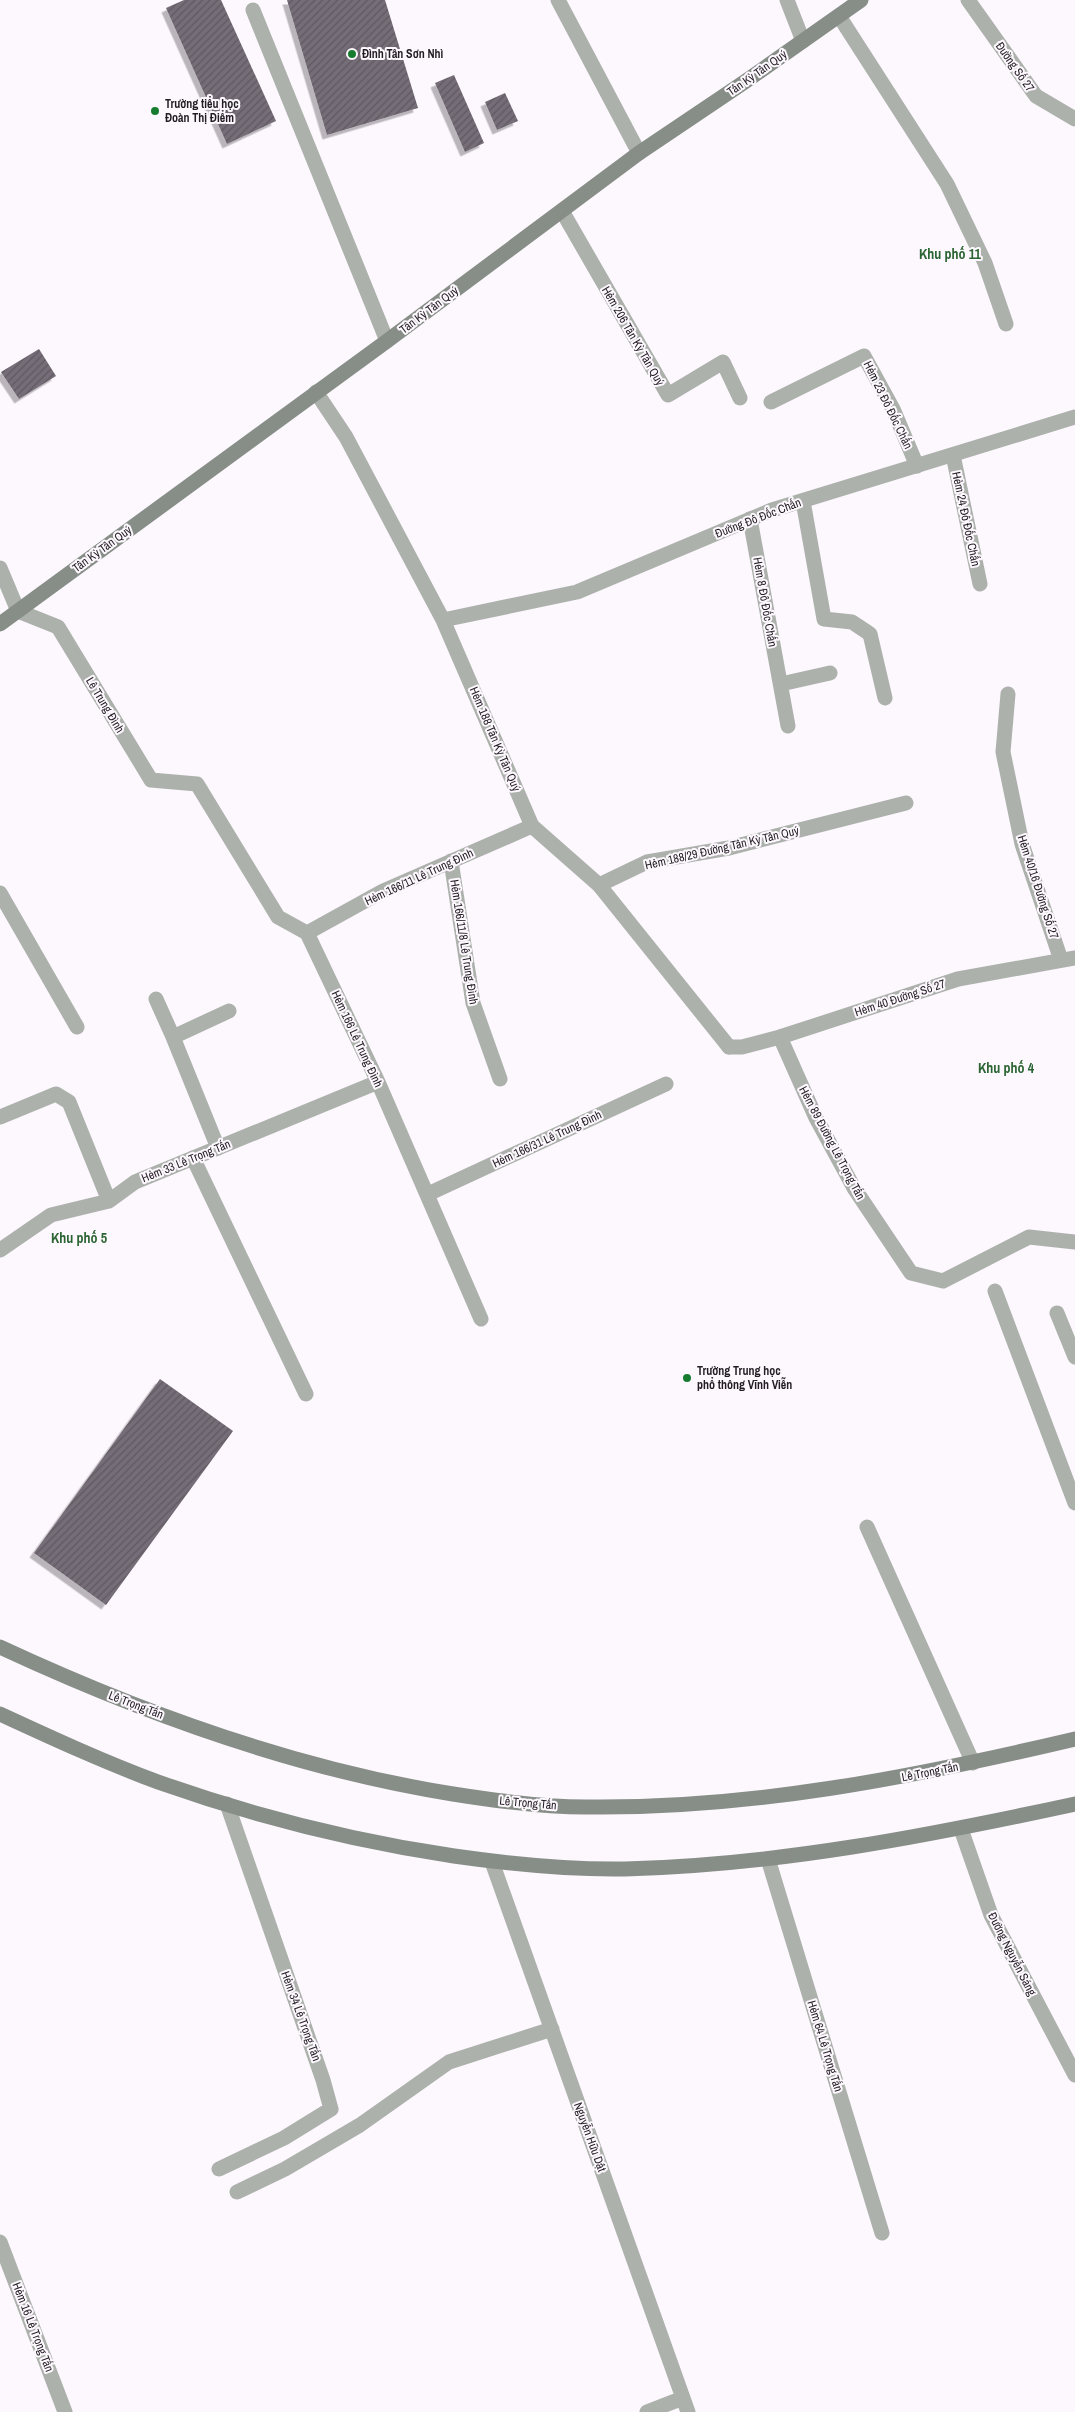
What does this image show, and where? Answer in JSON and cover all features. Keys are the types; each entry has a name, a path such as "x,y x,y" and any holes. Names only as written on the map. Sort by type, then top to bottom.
{"main road":[{"name":"Tân Kỳ Tân Quý","path":"0,624 387,341 639,153 861,0"},
{"name":"Lê Trọng Tấn","path":"0,1647 63,1677 137,1706 225,1738 309,1763 397,1785 491,1800 584,1808 672,1806 761,1799 849,1787 974,1764 1075,1739"},
{"path":"0,1714 101,1760 159,1782 227,1804 304,1827 365,1841 492,1862 623,1869 768,1859 866,1846 1075,1804"}],"street":[{"path":"558,0 639,153"},
{"path":"787,0 803,41"},
{"name":"Đường Số 27","path":"968,0 1036,96 1075,119"},
{"path":"254,10 387,341"},
{"path":"839,16 947,184 985,263 1006,324"},
{"name":"Hẻm 206 Tân Kỳ Tân Quý","path":"562,211 668,395 723,362 740,398"},
{"name":"Hẻm 23 Đô Đốc Chấn","path":"771,402 864,356 893,409 917,466"},
{"name":"Hẻm 188 Tân Kỳ Tân Quý","path":"316,392 346,438 443,620 532,826 599,885 729,1047"},
{"name":"Đường Đô Đốc Chấn","path":"443,620 577,592 750,519 804,500 1075,417"},
{"name":"Hẻm 24 Đô Đốc Chấn","path":"952,455 980,584"},
{"path":"804,500 824,619 852,622 870,634 885,698"},
{"name":"Hẻm 8 Đô Đốc Chấn","path":"750,519 788,726"},
{"path":"0,568 18,611"},
{"name":"Lê Trung Đình","path":"18,611 58,627 151,780 197,784 278,917 307,933"},
{"path":"780,684 830,672"},
{"name":"Hẻm 40/16 Đường Số 27","path":"1008,694 1003,752 1022,844 1068,959"},
{"name":"Hẻm 188/29 Đường Tân Kỳ Tân Quý","path":"599,885 647,862 729,848 906,803"},
{"name":"Hẻm 166/11 Lê Trung Đình","path":"307,933 383,892 532,826"},
{"name":"Hẻm 166/11/8 Lê Trung Đình","path":"451,862 473,1004 500,1079"},
{"path":"0,893 76,1027"},
{"name":"Hẻm 166 Lê Trung Đình","path":"307,933 378,1082 481,1319"},
{"name":"Hẻm 40 Đường Số 27","path":"729,1047 742,1048 780,1037 958,979 1068,959"},
{"path":"156,999 218,1148"},
{"path":"173,1036 229,1011"},
{"name":"Hẻm 89 Đường Lê Trọng Tấn","path":"780,1037 816,1118 854,1188 911,1273 943,1281 1028,1237 1075,1242"},
{"name":"Hẻm 33 Lê Trọng Tấn","path":"0,1250 51,1215 109,1201 135,1182 378,1082"},
{"name":"Hẻm 166/31 Lê Trung Đình","path":"428,1194 666,1084"},
{"path":"0,1117 56,1094 69,1102 109,1201"},
{"path":"193,1158 306,1394"},
{"path":"995,1291 1075,1503"},
{"path":"1057,1312 1075,1357"},
{"path":"867,1527 974,1764"},
{"name":"Hẻm 34 Lê Trọng Tấn","path":"219,2169 284,2138 331,2109 324,2080 227,1804"},
{"name":"Đường Nguyễn Sáng","path":"961,1828 991,1915 1075,2075"},
{"name":"Hẻm 64 Lê Trọng Tấn","path":"768,1859 882,2233"},
{"name":"Nguyễn Hữu Dật","path":"492,1862 685,2405"},
{"path":"237,2192 285,2169 360,2124 449,2062 552,2029"},
{"name":"Hẻm 16 Lê Trọng Tấn","path":"0,2242 66,2412"},
{"path":"647,2412 685,2405"}],"building":[{"path":"184,0 221,0 276,121 227,144 166,8"},
{"name":"Đình Tân Sơn Nhì","path":"287,0 385,0 418,108 327,135"},
{"path":"454,75 484,143 465,152 435,83"},
{"path":"505,93 518,121 497,130 485,102"},
{"path":"39,349 56,376 19,399 1,372"},
{"path":"160,1379 233,1431 106,1605 34,1553"}],"place":[{"name":"Đình Tân Sơn Nhì","path":"352,54"},
{"name":"Trường tiểu học Đoàn Thị Điểm","path":"155,111"},
{"name":"Trường Trung học phổ thông Vĩnh Viễn","path":"687,1378"}],"district":[{"name":"Khu phố 11","path":"950,254"},
{"name":"Khu phố 4","path":"1006,1068"},
{"name":"Khu phố 5","path":"79,1238"}]}
